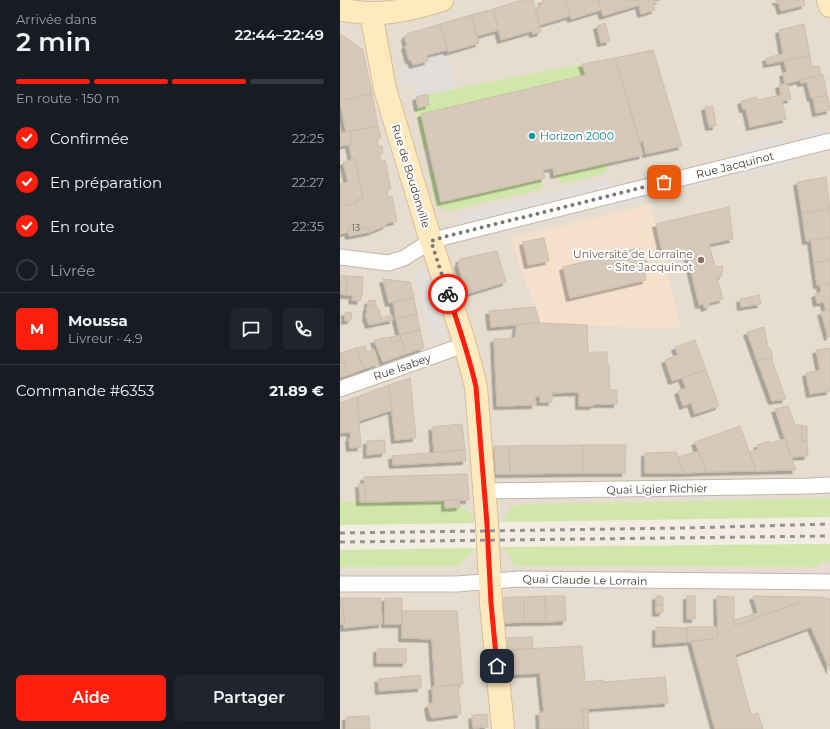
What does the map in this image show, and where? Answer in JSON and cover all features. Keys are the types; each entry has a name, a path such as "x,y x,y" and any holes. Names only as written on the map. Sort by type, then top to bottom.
{"main road":[{"path":"340,10 371,7 392,12 442,0"},
{"path":"828,0 830,6"},
{"name":"Rue de Boudonville","path":"371,7 385,89 476,387 485,491 491,603 503,729"}],"street":[{"name":"Rue Jacquinot","path":"340,257 388,262 398,260 404,258 431,241 444,237 830,141"},
{"name":"Rue Isabey","path":"340,389 464,345"},
{"name":"Quai Ligier Richier","path":"485,491 830,485"},
{"name":"Quai Claude Le Lorrain","path":"340,584 453,584 518,579 830,582"}],"shaded area":[{"path":"340,0 830,0 830,498 511,507 502,522 474,523 470,512 460,507 445,508 444,500 340,502"},
{"path":"446,50 455,89 416,97 413,83 401,85 398,68 428,61 427,55"},
{"path":"824,127 827,138 801,144 799,134"},
{"path":"389,133 414,214 408,211 385,140"},
{"path":"783,137 776,150 727,162 734,149"},
{"path":"797,158 798,162 737,177 736,172"},
{"path":"606,179 609,190 461,225 458,215"},
{"path":"705,180 706,184 667,193 666,189"},
{"path":"648,194 648,198 601,210 599,205"},
{"path":"651,204 681,329 540,323 510,238"},
{"path":"427,270 446,337 433,341 414,274"},
{"path":"466,378 473,456 467,452 462,384"},
{"path":"511,481 625,481 626,485 510,485"},
{"path":"830,490 830,494 685,498 523,500 520,495"},
{"path":"503,547 515,566 816,567 824,561 830,562 830,729 340,729 340,567 459,566 475,548"},
{"path":"525,586 615,586 615,591 525,591"}],"green space":[{"path":"582,64 586,75 421,114 429,148 424,150 415,108 429,105 427,94"},
{"path":"607,163 606,173 561,184 556,175"},
{"path":"428,168 434,170 542,178 542,189 448,211 442,209 435,203"},
{"path":"830,498 830,517 502,522 511,507 523,504"},
{"path":"445,500 445,508 460,507 470,512 474,523 340,525 340,502"},
{"path":"830,544 830,562 824,561 816,567 515,566 503,547"},
{"path":"475,548 459,566 340,567 340,550"}],"building":[{"path":"522,0 533,0 541,32 533,34 532,31 501,40 493,9"},
{"path":"542,0 565,0 570,16 540,25 535,9 540,8 539,6 543,4"},
{"path":"565,0 598,0 601,10 571,19"},
{"path":"598,0 638,0 639,5 603,16"},
{"path":"638,0 660,0 653,2 655,10 641,14"},
{"path":"776,0 804,0 805,5 781,11 778,1 776,2"},
{"path":"493,9 499,30 477,36 471,15"},
{"path":"471,15 479,43 448,52 440,24"},
{"path":"605,23 610,41 601,43 597,26"},
{"path":"440,24 448,52 446,50 427,55 428,61 413,65 411,60 409,60 405,46 407,45 405,38 407,34"},
{"path":"804,24 810,56 767,64 766,58 783,54 779,30"},
{"path":"340,35 363,50 372,94 340,101"},
{"path":"653,50 682,146 646,154 643,141 640,142 615,58"},
{"path":"810,56 812,67 819,66 821,75 785,84 783,73 787,72 784,61"},
{"name":"Horizon 2000","path":"615,58 643,155 554,175 553,168 543,170 545,178 441,202 421,114 586,75 582,64"},
{"path":"823,74 827,95 811,98 807,82 801,83 800,80"},
{"path":"787,83 791,99 782,101 786,119 750,127 746,109 743,109 741,101 757,97 758,100 781,95 779,85"},
{"path":"372,94 378,126 346,132 340,101"},
{"path":"427,94 429,105 418,108 416,97"},
{"path":"827,95 830,110 816,113 813,98"},
{"path":"713,106 716,126 709,127 705,107"},
{"path":"378,126 381,138 377,139 378,146 382,146 383,153 379,154 381,161 385,160 391,189 387,190 388,197 392,196 397,221 388,223 385,226 370,232 369,228 362,229 361,226 348,229 348,232 340,234 340,206 357,203 356,200 363,198 355,159 352,160 349,144 352,144 350,131"},
{"path":"350,131 352,144 340,146 340,133"},
{"path":"355,159 363,198 356,200 357,203 340,206 340,184 348,182 343,162"},
{"path":"826,177 830,209 802,213 797,182"},
{"name":"Université de Lorraine - Site Jacquinot","path":"729,207 733,239 709,244 715,267 723,266 722,276 717,278 723,299 709,303 710,306 705,308 703,304 699,305 686,250 663,255 656,224"},
{"path":"830,209 830,237 806,241 802,213"},
{"path":"361,226 362,229 369,228 370,232 349,236 348,229"},
{"path":"830,237 830,260 814,263 811,240"},
{"path":"544,238 549,261 528,265 523,242"},
{"path":"639,248 642,260 645,260 648,263 648,265 644,267 646,280 570,298 563,267"},
{"path":"497,251 506,282 467,294 458,265 460,259"},
{"path":"830,260 830,283 817,285 814,263"},
{"path":"340,275 347,276 346,295 340,294"},
{"path":"347,276 363,277 362,296 360,301 352,300 353,295 346,295"},
{"path":"383,279 410,282 414,298 389,303"},
{"path":"830,283 830,310 826,311 824,302 817,303 815,294 821,292 820,285"},
{"path":"759,295 761,304 741,307 740,299"},
{"path":"414,298 417,314 396,319 393,302"},
{"path":"375,300 376,305 368,307 368,301"},
{"path":"376,305 377,309 379,309 382,322 369,325 366,317 367,307"},
{"path":"535,307 540,323 491,327 489,311"},
{"path":"830,310 830,336 828,337 821,312"},
{"path":"345,312 352,313 351,320 345,321"},
{"path":"417,314 420,330 400,335 396,319"},
{"path":"392,315 393,320 382,322 381,318"},
{"path":"540,323 587,325 588,353 607,352 610,390 617,390 617,404 594,404 593,406 579,406 579,392 552,393 552,402 540,402 540,396 535,397 535,405 497,406 494,339 515,338 517,324"},
{"path":"764,327 768,348 770,348 773,358 757,360 747,332"},
{"path":"420,330 424,348 405,354 400,335"},
{"path":"400,335 401,340 392,342 391,337"},
{"path":"391,337 392,342 402,340 405,354 383,362 374,340"},
{"path":"695,340 706,370 672,381 665,360 678,355 675,347"},
{"path":"365,346 367,352 374,349 379,364 364,369 356,348"},
{"path":"356,348 364,369 348,375 341,353"},
{"path":"830,348 830,391 810,394 806,373 820,370 816,350"},
{"path":"340,352 348,375 340,377"},
{"path":"771,358 786,399 772,401 757,360"},
{"path":"706,370 719,406 695,414 691,403 683,406 678,391 686,388 682,378"},
{"path":"410,378 416,438 395,440 389,385"},
{"path":"389,385 392,410 359,421 357,397"},
{"path":"357,397 361,447 350,448 350,432 340,433 340,403"},
{"path":"788,406 795,425 802,425 802,441 807,441 808,456 791,457 775,409"},
{"path":"462,424 465,450 434,452 432,427"},
{"path":"740,426 756,471 706,472 695,442"},
{"path":"802,426 807,426 807,441 802,441"},
{"path":"785,439 796,470 756,471 749,452 758,449 757,445"},
{"path":"385,440 385,453 367,455 367,441"},
{"path":"583,445 626,445 625,473 583,473"},
{"path":"583,445 583,473 510,474 509,446"},
{"path":"494,446 509,446 510,474 496,474"},
{"path":"465,450 466,461 393,465 392,456"},
{"path":"699,451 706,472 684,473 678,457"},
{"path":"676,452 684,473 645,473 645,453"},
{"path":"467,474 469,500 366,502 364,477"},
{"path":"359,484 364,484 366,502 360,502"},
{"path":"445,500 459,500 460,507 445,508"},
{"path":"545,596 546,622 524,622 524,597"},
{"path":"545,596 565,596 566,621 546,622"},
{"path":"656,596 661,596 663,598 663,605 656,605"},
{"path":"687,596 695,596 695,619 687,619"},
{"path":"717,596 734,597 735,626 800,602 800,597 821,597 830,599 830,670 811,627 735,655 751,715 758,713 763,729 715,729 691,641 718,638"},
{"path":"753,596 800,597 800,602 735,626 734,620 758,613"},
{"path":"506,597 524,597 524,622 503,623 500,602"},
{"path":"340,598 342,598 345,624 340,624"},
{"path":"342,598 381,598 382,624 344,628 345,624"},
{"path":"385,598 402,598 402,624 385,624"},
{"path":"656,605 663,605 663,612 656,613"},
{"path":"402,611 457,611 463,684 435,687 432,639 402,638"},
{"path":"656,627 687,628 687,642 656,644"},
{"path":"687,627 717,627 718,638 687,642"},
{"path":"532,637 533,649 505,650 504,638"},
{"path":"582,646 585,682 665,677 668,703 582,709 584,729 540,729 539,712 544,712 540,673 507,675 505,650"},
{"path":"377,649 406,649 406,663 377,663"},
{"path":"421,675 421,688 379,691 378,679"},
{"path":"458,685 461,714 432,718 430,716 428,705 433,702 432,687"},
{"path":"582,709 588,709 589,729 584,729"},
{"path":"487,714 488,727 473,728 472,716"},
{"path":"369,716 370,729 346,729 346,717"}],"railway":[{"path":"340,533 684,528 830,524"},
{"path":"340,542 830,536"}],"way so far":[{"path":"448,294 431,241 664,182"}],"place":[{"name":"Horizon 2000","path":"532,136"},
{"name":"Université de Lorraine - Site Jacquinot","path":"701,260"}],"route":[{"path":"448,294 462,335 476,387 482,471 485,491 491,603 497,666"}]}
